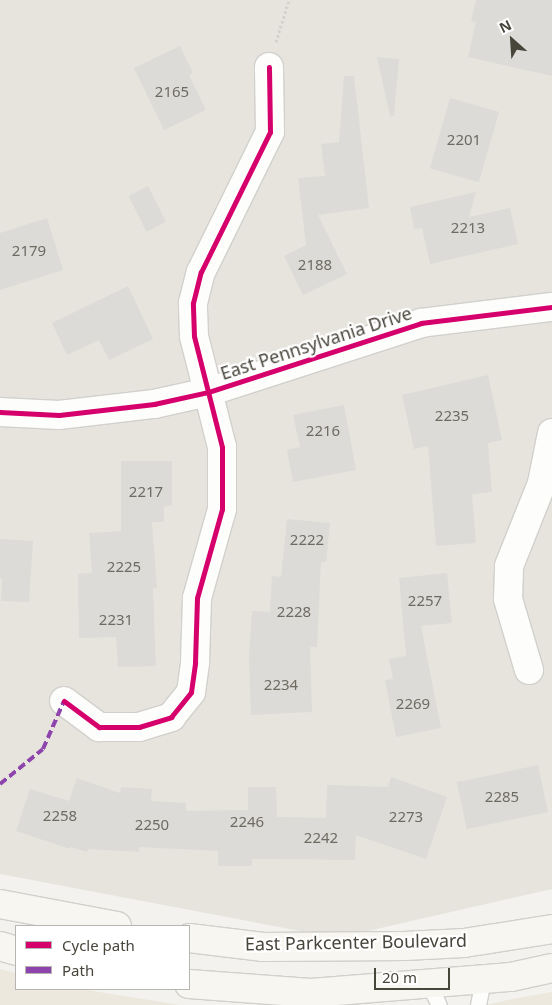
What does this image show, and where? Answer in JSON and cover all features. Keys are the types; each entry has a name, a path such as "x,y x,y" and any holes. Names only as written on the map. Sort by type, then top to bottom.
{"main road":[{"path":"0,904 112,925"},
{"name":"East Parkcenter Boulevard","path":"190,938 262,947 405,946 464,943 552,929"},
{"path":"0,946 15,951"},
{"path":"190,984 311,993 434,995 481,992 511,977 552,968"}],"street":[{"path":"64,701 99,727 139,727 171,717 191,692 195,662 197,598 222,509 222,447 194,336 193,302 201,272 270,132 269,67"},
{"name":"East Pennsylvania Drive","path":"0,412 59,415 154,404 208,392 421,322 552,307"},
{"path":"529,670 508,599 509,566 542,483 552,432"}],"path":[{"path":"269,67 289,0"}],"shaded area":[{"path":"0,0 552,0 552,889 337,938 0,874"},
{"path":"0,969 15,973 15,990 87,990 180,1005 0,1005"},
{"path":"552,992 552,1005 486,1005 512,999"}],"building":[{"path":"476,0 552,0 552,76 468,57 476,22 471,21"},
{"path":"180,46 193,73 189,75 206,110 164,130 134,68"},
{"path":"377,57 399,59 394,116 390,116"},
{"path":"344,76 354,76 369,208 318,215 347,274 303,295 284,256 306,245 298,178 325,176 321,144 339,142"},
{"path":"450,98 499,112 479,182 430,168"},
{"path":"148,186 166,222 147,232 128,196"},
{"path":"476,192 469,217 510,208 518,244 430,264 422,228 414,229 410,207"},
{"path":"47,218 63,270 0,290 0,233"},
{"path":"128,286 153,339 109,360 99,340 67,355 52,323"},
{"path":"488,375 502,440 488,443 492,492 472,494 476,543 436,546 428,446 414,449 402,395"},
{"path":"344,405 356,470 293,482 287,450 300,447 293,415"},
{"path":"121,461 172,461 172,505 164,507 164,522 152,522 157,588 153,588 156,666 118,667 116,637 79,638 78,574 92,573 89,533 121,531"},
{"path":"287,519 330,523 326,562 321,562 317,647 310,647 312,712 251,715 249,658 252,611 270,612 272,576 281,577"},
{"path":"0,539 33,541 29,602 1,601"},
{"path":"447,573 452,623 421,626 441,728 396,737 385,680 393,679 389,659 406,656 399,578"},
{"path":"538,765 548,812 467,829 457,782"},
{"path":"391,777 447,797 426,859 356,835 355,860 252,859 252,866 218,866 218,851 139,847 139,852 88,849 87,852 70,847 70,849 16,831 30,789 69,801 77,778 120,793 121,787 152,789 151,801 186,803 186,811 248,810 248,787 276,787 277,817 326,818 327,785 388,787"}],"marked path":[{"path":"0,784 43,749 64,701"}],"cycle path":[{"path":"64,701 99,727 139,727 171,717 191,692 195,662 197,598 222,509 222,447 194,336 193,303 201,272 270,132 269,67"},
{"path":"0,412 59,415 154,404 208,392 421,323 552,307"}]}
